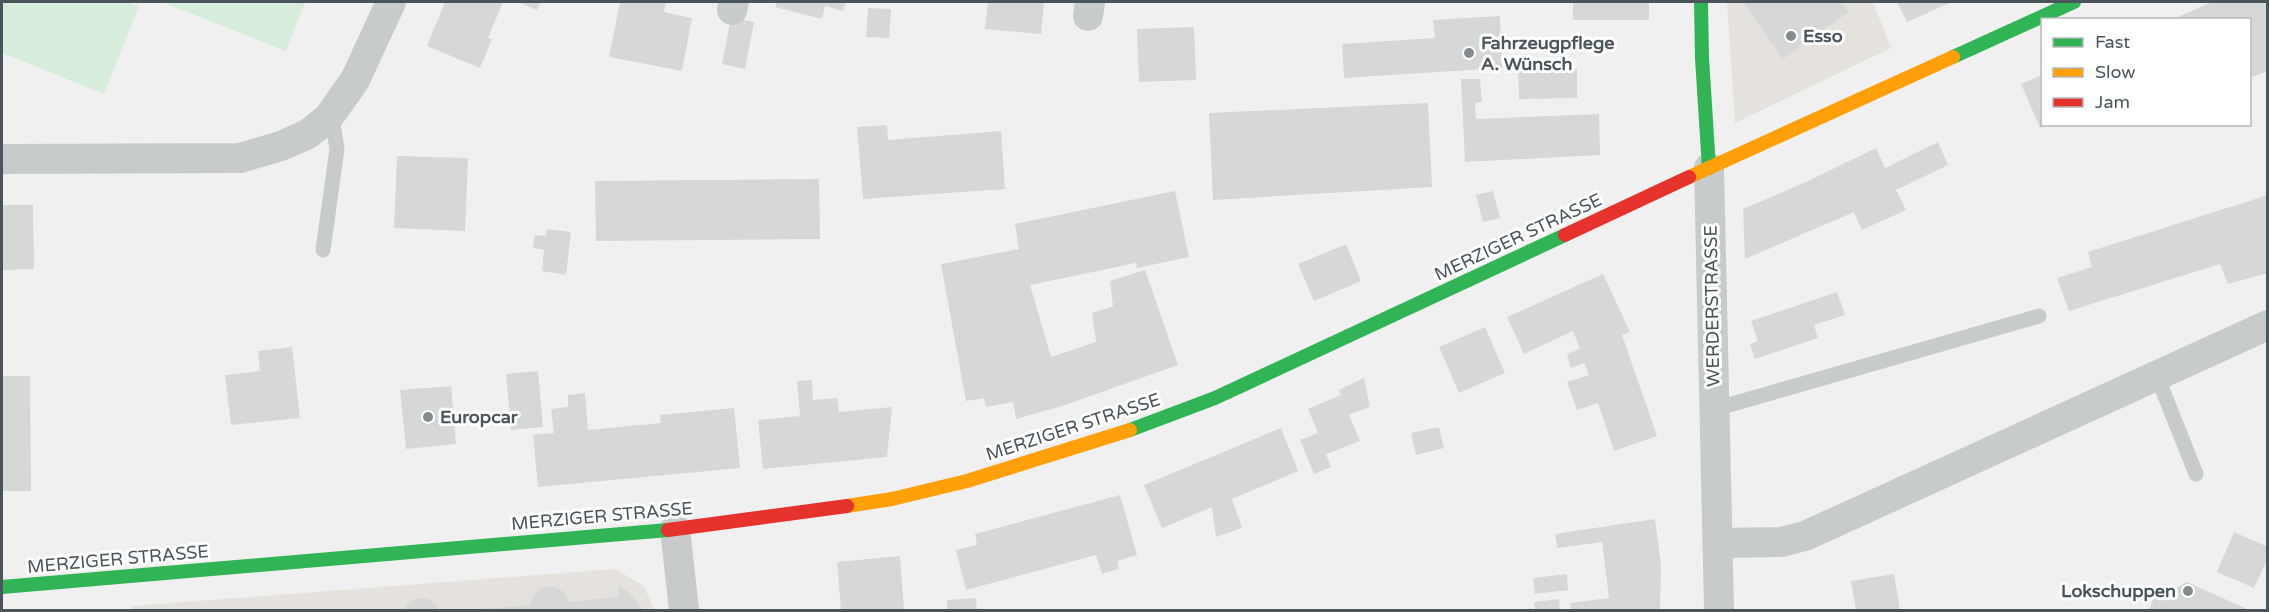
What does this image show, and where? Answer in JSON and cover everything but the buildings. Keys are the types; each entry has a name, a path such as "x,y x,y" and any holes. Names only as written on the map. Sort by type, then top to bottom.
{"main road":[{"name":"WERDERSTRASSE","path":"1701,2 1709,168"},
{"name":"MERZIGER STRASSE","path":"2,587 675,529 807,513 892,499 967,481 1116,435 1215,398 1709,168 2074,2"}],"street":[{"path":"2,159 240,158 281,146 308,134 328,118 355,80 391,2"},
{"name":"WERDERSTRASSE","path":"1709,168 1719,610"},
{"path":"1719,543 1781,542 1805,536 2268,326"},
{"path":"675,529 684,610"}],"lane":[{"path":"323,250 337,149 334,130 328,118"},
{"path":"1715,409 2039,316"},
{"path":"2157,376 2196,474"}],"shaded area":[{"path":"1727,2 1873,2 1891,48 1735,123"},
{"path":"615,569 644,586 654,610 132,610 132,606"}],"green space":[{"path":"2,2 128,2 139,6 104,94 2,53"},
{"path":"162,2 305,2 286,51"}],"traffic: fast":[{"path":"1701,2 1709,168"},
{"path":"1953,57 2074,2"},
{"path":"1130,430 1215,398 1565,235"},
{"path":"2,587 668,530"}],"traffic: slow":[{"path":"1689,177 1953,57"},
{"path":"847,506 892,499 967,481 1130,430"}],"traffic: jam":[{"path":"1565,235 1689,177"},
{"path":"668,530 847,506"}],"place":[{"name":"Esso","path":"1791,36"},
{"name":"Fahrzeugpflege A. Wünsch","path":"1469,53"},
{"name":"Europcar","path":"428,417"},
{"name":"Lokschuppen","path":"2188,591"}]}
